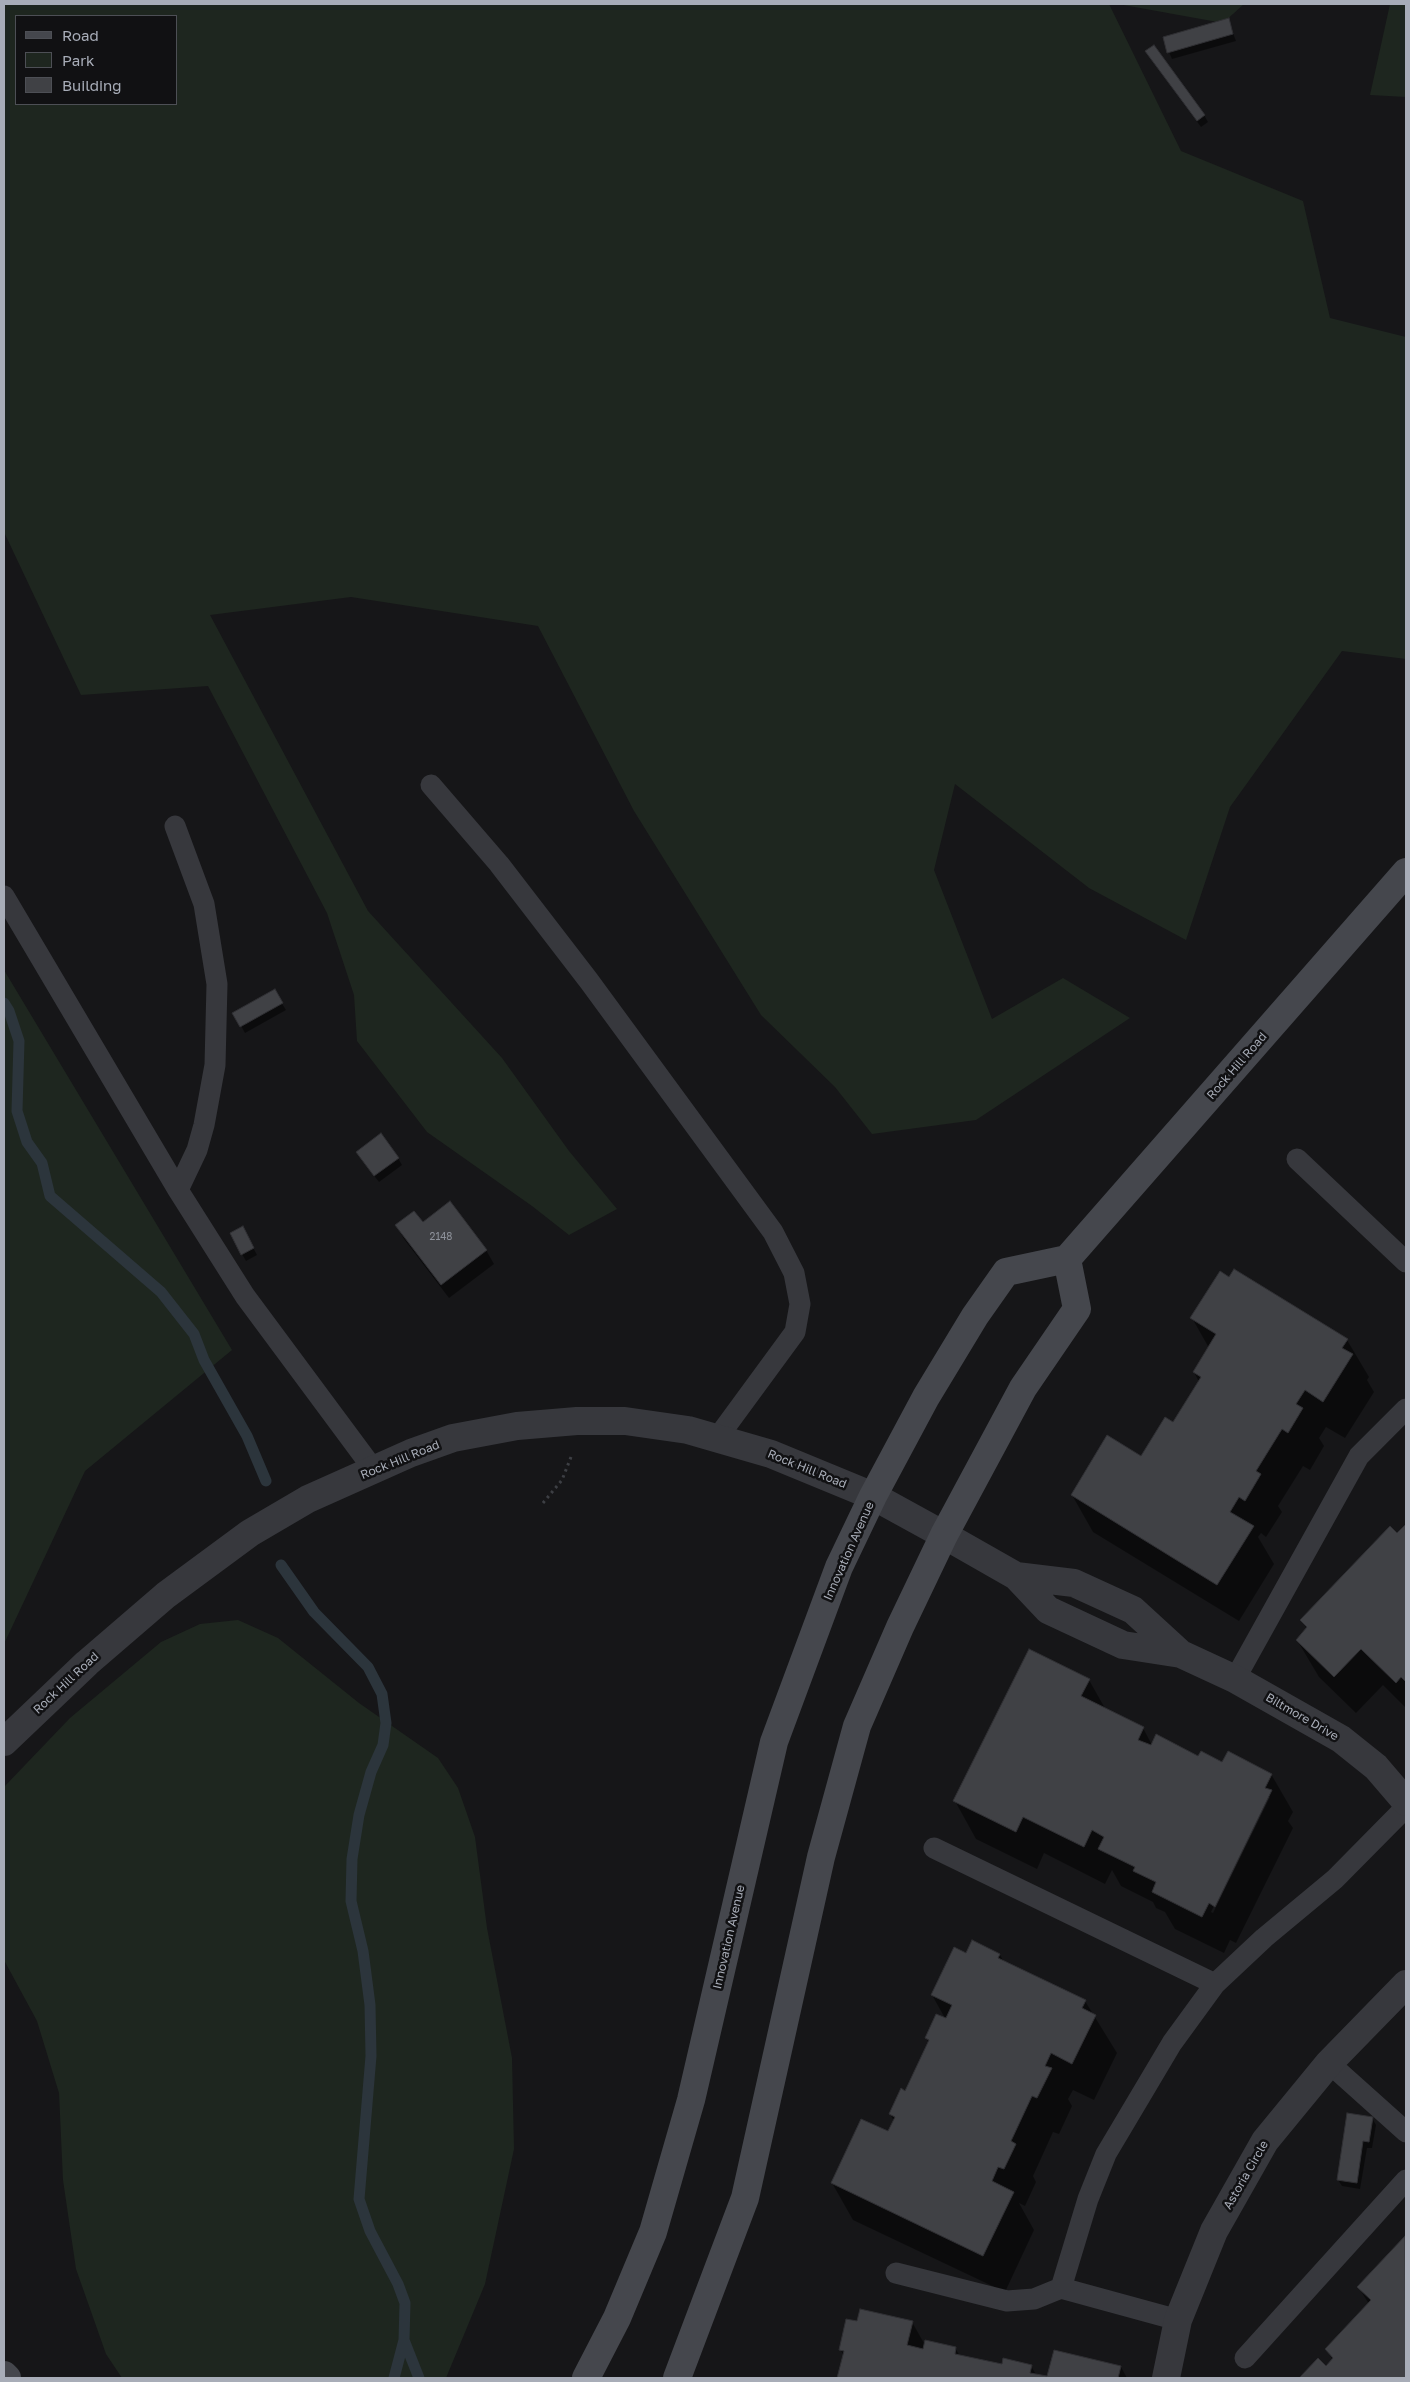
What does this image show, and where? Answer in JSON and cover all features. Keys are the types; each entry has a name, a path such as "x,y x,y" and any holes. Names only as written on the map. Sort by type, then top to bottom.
{"street":[{"name":"Rock Hill Road","path":"1067,1259 1406,872"},
{"path":"677,2378 745,2198 817,1875 857,1726 900,1627 944,1535 1022,1388 1077,1309 1067,1259 1006,1272 976,1316 926,1397 874,1496"},
{"name":"Rock Hill Road","path":"4,1742 87,1663 166,1595 250,1533 308,1500 411,1454 453,1438 518,1426 577,1421 625,1421 688,1430 718,1437 771,1454 874,1496 944,1535"},
{"name":"Innovation Avenue","path":"586,2378 617,2318 653,2232 691,2100 774,1742 839,1567 874,1496"},
{"name":"Biltmore Drive","path":"944,1535 1016,1576 1048,1610 1123,1646 1181,1654 1235,1678 1341,1739 1376,1767 1406,1802"},
{"name":"Biltmore Drive","path":"1016,1576 1074,1583 1133,1610 1181,1654"},
{"name":"Astoria Circle","path":"1166,2378 1178,2320 1214,2231 1265,2141 1329,2063 1406,1984"},
{"path":"4,2375 7,2378"}],"lane":[{"path":"431,785 499,864 590,981 773,1232 794,1273 800,1304 795,1332 718,1437"},
{"path":"175,826 204,904 217,984 215,1065 204,1125 197,1150 178,1190"},
{"path":"4,896 178,1190 245,1296 374,1470"},
{"path":"1297,1159 1406,1262"},
{"path":"1235,1678 1359,1456 1403,1419"},
{"path":"1061,2288 1088,2199 1106,2154 1172,2043 1215,1984 1264,1938 1335,1879 1406,1807"},
{"path":"934,1848 1215,1984"},
{"path":"1329,2063 1406,2132"},
{"path":"1245,2358 1406,2180"},
{"path":"896,2273 1007,2300 1034,2299 1061,2288 1178,2320"}],"path":[{"path":"543,1503 562,1480 572,1454 577,1421"}],"green space":[{"path":"4,4 1109,4 1181,151 1303,201 1330,318 1406,337 1406,659 1342,651 1230,807 1186,940 1089,888 955,784 934,870 992,1019 1063,978 1130,1018 976,1120 872,1134 835,1087 761,1015 634,811 538,626 351,597 210,615 368,911 502,1058 569,1151 617,1209 569,1235 532,1206 427,1132 357,1041 354,995 327,913 208,686 81,695 4,532"},
{"path":"1118,4 1244,4 1223,23"},
{"path":"1390,4 1406,4 1406,97 1370,95"},
{"path":"4,970 232,1350 85,1471 4,1644"},
{"path":"238,1620 278,1638 359,1703 438,1758 458,1788 475,1837 487,1928 512,2058 514,2149 485,2284 446,2378 122,2378 106,2354 76,2269 63,2180 59,2093 37,2021 4,1960 4,1787 70,1718 161,1642 200,1624"}],"building":[{"path":"1229,18 1233,34 1167,53 1163,37"},
{"path":"1154,45 1205,115 1197,121 1145,51"},
{"path":"275,989 283,1003 240,1027 232,1013"},
{"path":"381,1133 399,1158 374,1176 356,1152"},
{"path":"450,1201 487,1250 441,1285 395,1225 414,1211 423,1222"},
{"path":"243,1226 254,1248 241,1255 230,1233"},
{"path":"1234,1269 1348,1339 1342,1348 1353,1354 1323,1402 1305,1390 1296,1404 1303,1408 1288,1433 1282,1429 1256,1471 1261,1474 1245,1501 1239,1497 1230,1512 1254,1526 1217,1585 1071,1495 1107,1435 1141,1456 1165,1417 1173,1422 1201,1377 1193,1372 1216,1334 1190,1318 1220,1271 1229,1277"},
{"path":"1406,1524 1406,1682 1401,1677 1396,1683 1361,1649 1334,1677 1296,1640 1307,1627 1300,1620 1390,1526 1397,1533"},
{"path":"1029,1649 1090,1679 1081,1696 1144,1727 1138,1740 1151,1745 1156,1734 1198,1756 1201,1751 1222,1762 1228,1751 1272,1774 1265,1788 1272,1790 1215,1907 1209,1903 1202,1917 1152,1892 1156,1882 1133,1871 1135,1867 1098,1849 1104,1837 1092,1830 1084,1847 1023,1817 1016,1832 953,1801"},
{"path":"972,1940 1000,1954 998,1958 1086,2000 1082,2008 1096,2015 1072,2064 1051,2053 1045,2066 1052,2068 1037,2098 1032,2096 1011,2141 1016,2144 1004,2169 998,2167 992,2181 1014,2192 983,2256 831,2183 861,2119 888,2131 895,2117 889,2114 901,2088 905,2091 929,2040 925,2038 936,2014 946,2018 952,2005 931,1995 954,1947 966,1953"},
{"path":"1347,2113 1373,2117 1369,2142 1363,2141 1357,2183 1337,2180"},
{"path":"1405,2236 1406,2378 1299,2378 1318,2358 1326,2366 1333,2358 1325,2349 1371,2300 1357,2287"},
{"path":"860,2309 913,2321 907,2345 923,2349 925,2340 956,2347 955,2354 1002,2364 1003,2358 1032,2365 1030,2373 1047,2376 1054,2350 1121,2366 1118,2378 837,2378 844,2351 839,2350 846,2319 857,2321"}],"waterway":[{"path":"4,1003 9,1011 19,1041 17,1111 27,1142 42,1163 50,1196 161,1292 194,1334 204,1360 247,1436 266,1481"},
{"path":"281,1565 314,1612 368,1667 382,1694 386,1723 383,1745 371,1772 359,1815 352,1859 351,1901 363,1951 370,2005 371,2056 359,2199 370,2231 398,2284 405,2303 404,2340 394,2378"},
{"path":"404,2340 419,2378"}]}
